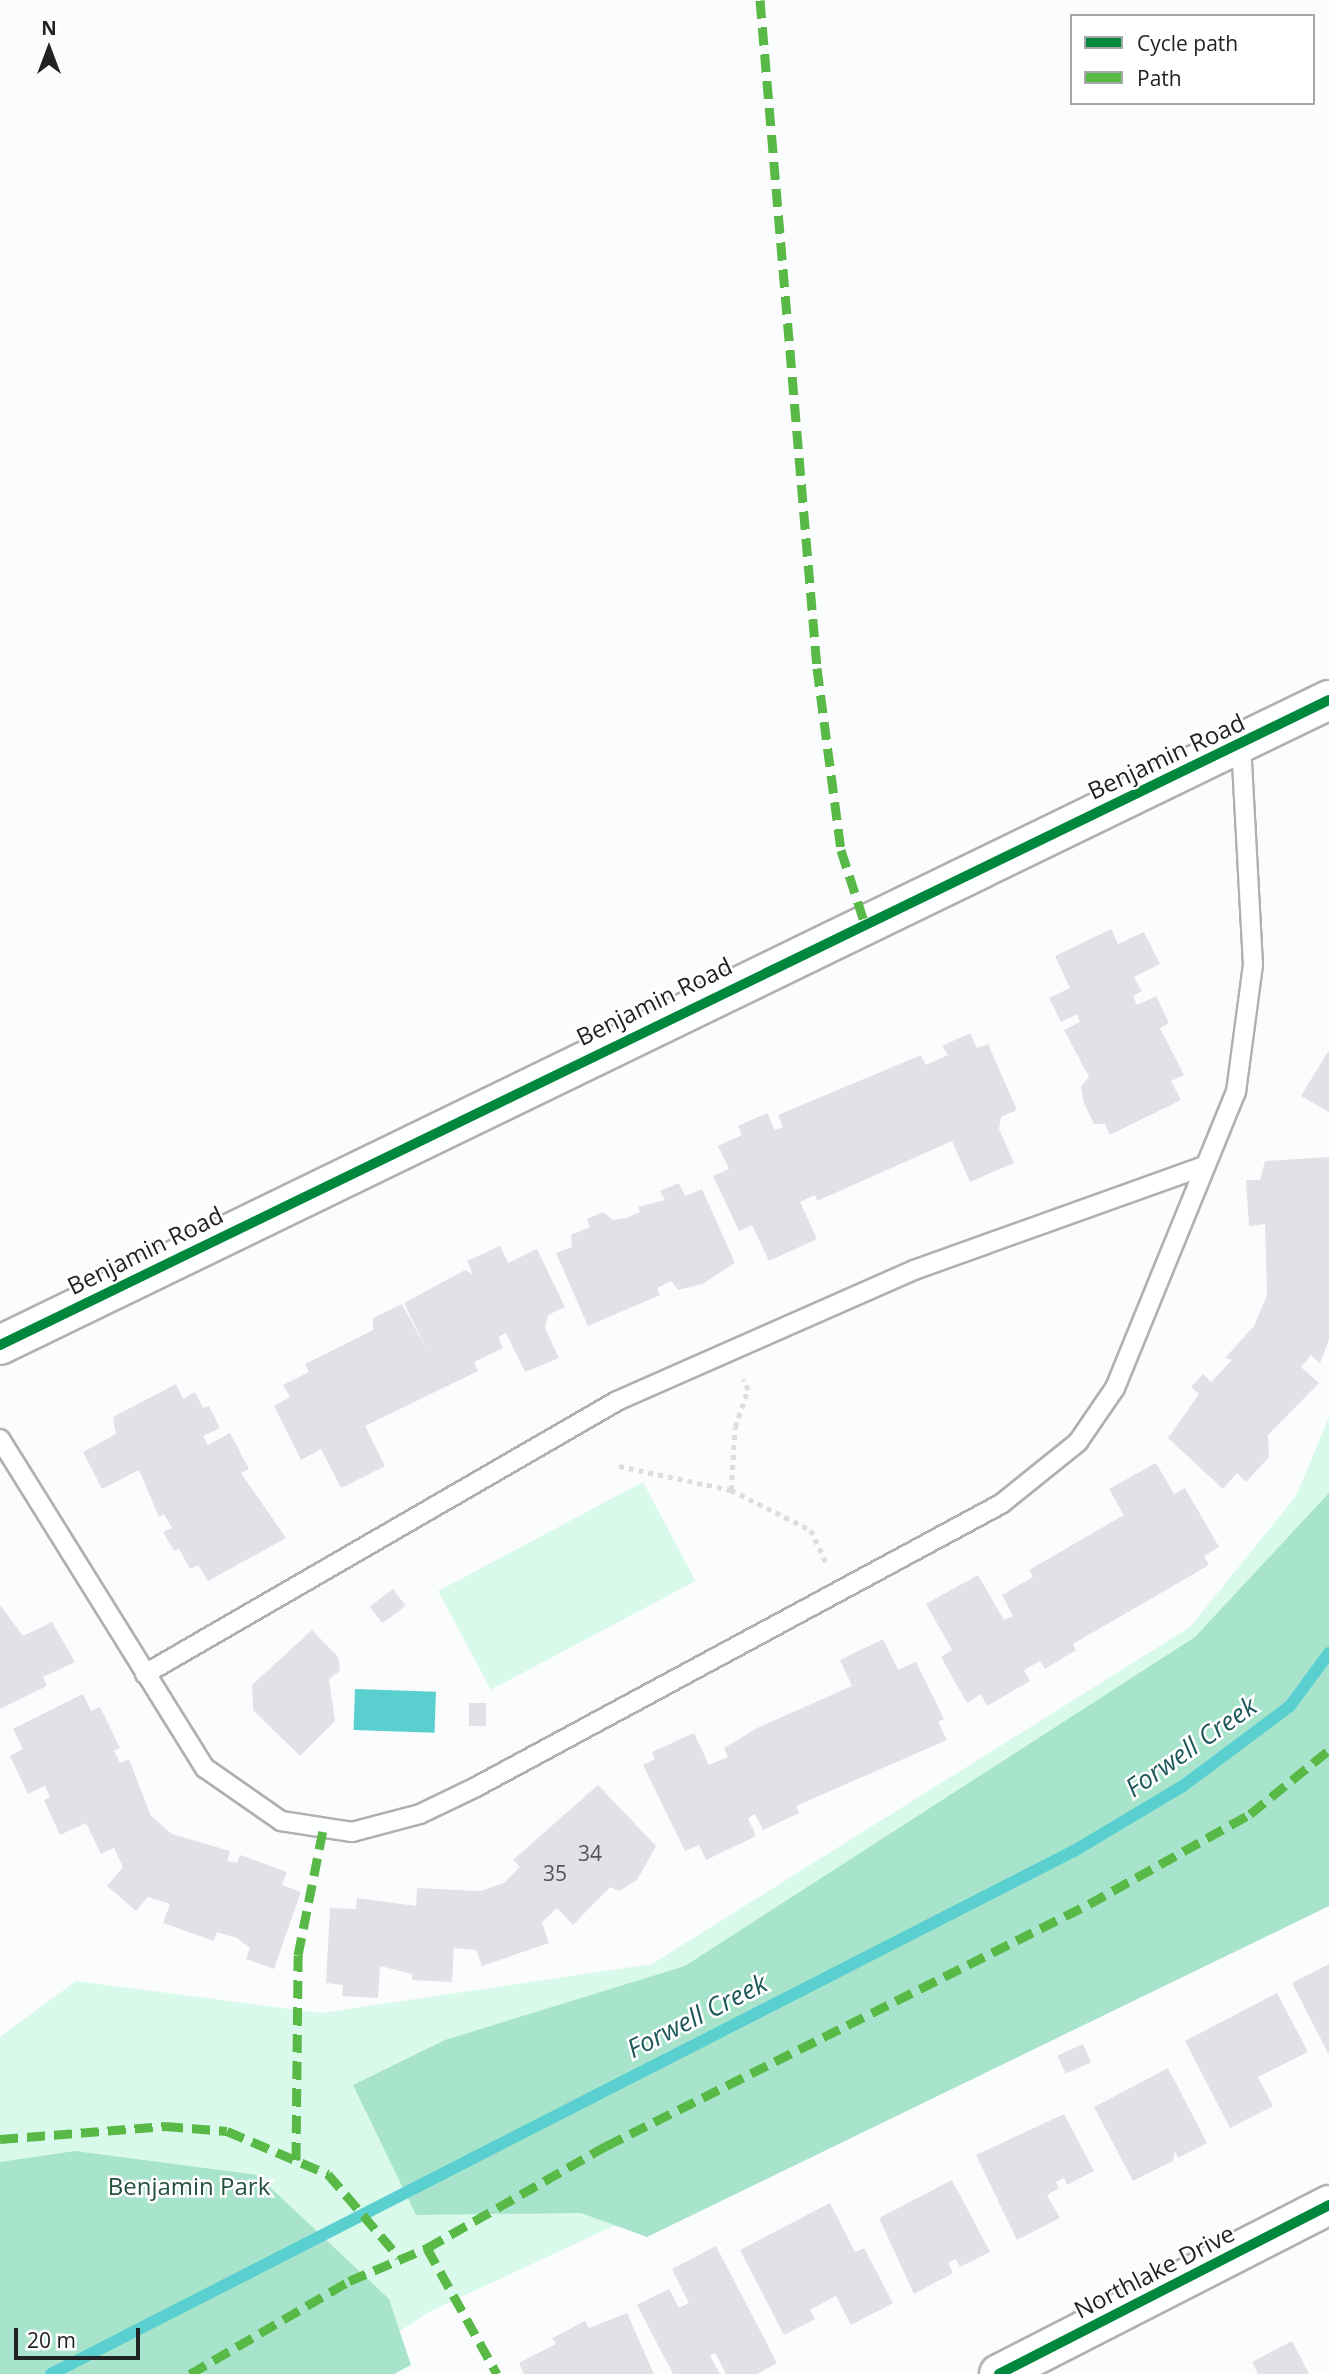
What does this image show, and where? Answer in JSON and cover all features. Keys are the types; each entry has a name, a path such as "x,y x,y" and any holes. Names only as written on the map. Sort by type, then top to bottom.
{"street":[{"name":"Benjamin Road","path":"0,1345 1329,700"},
{"name":"Northlake Drive","path":"999,2374 1329,2206"}],"lane":[{"path":"0,1439 196,1756 228,1789 281,1821 352,1832 420,1814 476,1787 838,1588 1012,1497 1086,1433 1139,1343 1205,1166 1236,1092 1253,965 1241,744"},
{"path":"145,1674 617,1401 914,1269 1205,1166"}],"path":[{"path":"731,1490 735,1427 748,1390 732,1350"},
{"path":"619,1466 731,1490 811,1530 838,1588"}],"green space":[{"name":"Benjamin Park","path":"1329,1417 1329,1892 429,2312 335,2374 0,2374 0,2037 76,1981 321,2013 652,1964 1190,1627 1296,1496"},
{"path":"643,1482 696,1581 491,1690 438,1591"},
{"path":"1329,1493 1329,1906 647,2237 581,2213 416,2215 353,2085 445,2040 685,1966 1195,1637"},
{"path":"75,2151 257,2175 389,2299 411,2365 394,2374 0,2374 0,2162"}],"water":[{"path":"355,1689 436,1692 435,1733 354,1730"}],"building":[{"path":"1111,929 1118,944 1144,932 1160,964 1134,977 1142,991 1133,996 1137,1005 1156,996 1169,1023 1160,1028 1184,1075 1171,1081 1181,1100 1110,1135 1105,1124 1094,1124 1083,1101 1081,1086 1089,1077 1064,1030 1080,1022 1077,1014 1061,1022 1049,998 1070,988 1055,956"},
{"path":"970,1033 977,1048 988,1044 1017,1110 1001,1117 999,1129 1014,1163 970,1182 952,1141 817,1201 815,1195 800,1202 817,1239 769,1261 752,1225 739,1231 713,1176 729,1169 718,1146 742,1135 738,1126 767,1113 775,1130 783,1127 778,1115 921,1055 926,1065 948,1055 942,1046"},
{"path":"1329,1050 1329,1112 1301,1096"},
{"path":"1329,1157 1329,1340 1320,1363 1311,1355 1301,1367 1319,1383 1268,1435 1269,1457 1246,1482 1237,1473 1223,1489 1168,1438 1199,1394 1191,1387 1203,1374 1211,1382 1232,1360 1225,1358 1254,1326 1267,1295 1265,1224 1249,1226 1246,1180 1260,1180 1265,1161"},
{"path":"679,1183 685,1196 702,1189 735,1263 702,1284 678,1290 671,1281 657,1288 660,1295 588,1326 556,1253 572,1247 571,1235 590,1227 587,1219 603,1212 613,1220 626,1218 640,1212 638,1207 665,1200 660,1191"},
{"path":"500,1246 508,1263 537,1249 565,1307 548,1315 545,1328 559,1358 525,1372 506,1333 498,1337 503,1348 474,1362 478,1371 365,1426 385,1466 341,1488 321,1449 301,1460 274,1406 290,1397 283,1385 309,1372 305,1364 373,1330 373,1318 402,1304 428,1352 404,1303 465,1270 473,1274 467,1261"},
{"path":"176,1384 183,1399 195,1392 203,1408 209,1406 220,1428 203,1436 208,1445 230,1433 249,1469 241,1473 286,1538 208,1581 198,1565 190,1569 179,1549 174,1551 163,1532 172,1528 164,1514 159,1517 139,1470 102,1489 83,1452 116,1434 113,1417"},
{"path":"1156,1463 1174,1494 1185,1488 1219,1547 1204,1556 1209,1565 1073,1644 1076,1650 1045,1669 1040,1661 1024,1670 1030,1681 987,1706 981,1694 967,1703 941,1657 952,1650 926,1604 978,1575 1004,1620 1013,1616 1002,1595 1033,1577 1029,1570 1124,1515 1109,1489"},
{"path":"393,1589 406,1606 382,1623 370,1606"},
{"path":"0,1605 23,1636 52,1622 75,1662 43,1677 47,1686 0,1709"},
{"path":"312,1630 338,1657 340,1671 329,1679 335,1721 300,1756 253,1710 252,1685"},
{"path":"883,1639 898,1670 916,1662 944,1719 938,1722 947,1740 796,1806 799,1813 763,1830 755,1814 748,1818 756,1836 706,1860 699,1845 685,1851 643,1765 655,1759 652,1752 694,1733 709,1765 728,1757 724,1748 757,1728 852,1686 840,1660"},
{"path":"83,1694 91,1711 100,1707 120,1748 114,1751 120,1763 129,1759 151,1816 172,1834 230,1851 227,1861 237,1863 240,1855 287,1872 282,1885 301,1892 274,1969 246,1959 250,1948 237,1938 217,1932 214,1941 163,1923 170,1904 148,1897 136,1911 107,1886 123,1867 114,1848 101,1854 86,1823 60,1835 44,1800 50,1797 45,1786 28,1794 10,1756 23,1749 13,1729"},
{"path":"469,1703 486,1703 486,1726 469,1726"},
{"path":"598,1785 656,1846 637,1880 619,1891 610,1887 573,1925 557,1908 542,1922 549,1943 482,1966 476,1950 454,1948 452,1982 412,1980 412,1974 380,1966 378,1998 342,1996 343,1985 326,1983 330,1908 356,1909 357,1898 416,1906 417,1888 480,1891 504,1883 520,1867 513,1860"},
{"path":"1329,1964 1329,2055 1292,1983"},
{"path":"1277,1993 1308,2052 1258,2077 1273,2106 1230,2128 1185,2041"},
{"path":"1083,2044 1091,2062 1066,2074 1057,2055"},
{"path":"1168,2068 1207,2143 1178,2158 1175,2151 1173,2161 1133,2181 1094,2107"},
{"path":"1064,2114 1094,2171 1067,2185 1064,2178 1056,2182 1059,2188 1047,2195 1060,2218 1017,2240 976,2155"},
{"path":"952,2180 990,2252 960,2267 956,2259 948,2263 953,2273 914,2294 879,2218"},
{"path":"830,2203 855,2252 864,2248 893,2303 851,2325 836,2296 810,2310 815,2319 784,2335 740,2250"},
{"path":"716,2246 777,2363 757,2374 726,2374 715,2353 710,2356 720,2374 673,2374 637,2305 669,2289 679,2308 689,2303 672,2269"},
{"path":"627,2313 654,2374 524,2374 519,2363 556,2344 552,2338 585,2321 589,2328"},
{"path":"1292,2341 1309,2374 1258,2374 1252,2362"}],"waterway":[{"name":"Forwell Creek","path":"51,2374 1074,1851 1183,1786 1290,1706 1329,1653"}],"marked path":[{"path":"760,0 817,668 841,850 864,921"},
{"path":"190,2374 349,2281 427,2248 606,2146 1089,1904 1250,1814 1329,1750"},
{"path":"296,2160 298,1955 323,1830"},
{"path":"0,2139 165,2126 227,2131 328,2174 399,2257"},
{"path":"427,2248 497,2374"}],"cycle path":[{"path":"0,1345 1329,700"},
{"path":"999,2374 1329,2205"}]}
